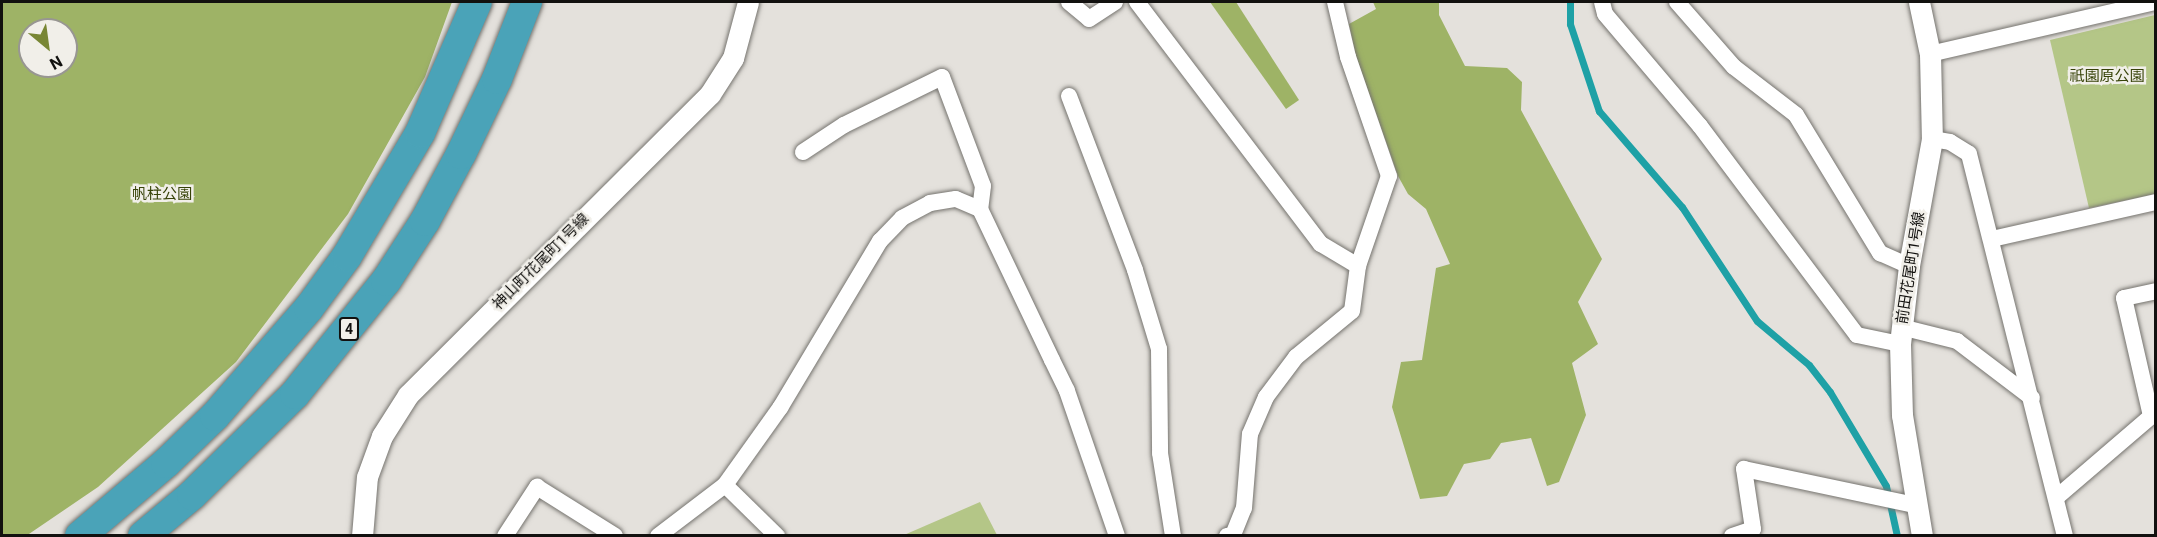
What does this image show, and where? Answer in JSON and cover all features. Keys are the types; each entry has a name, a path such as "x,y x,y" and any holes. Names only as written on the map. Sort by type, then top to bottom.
{"highway":[{"path":"80,536 215,416 309,308 383,199 453,64 477,2"},
{"name":"4","path":"143,536 245,446 341,340 425,221 497,79 527,2"}],"street":[{"name":"神山町花尾町1号線","path":"362,536 367,477 382,436 408,395 710,94 733,58 748,2"},
{"path":"1069,2 1089,19 1115,2"},
{"path":"1137,2 1321,244 1358,266"},
{"path":"1227,536 1233,535 1244,508 1250,435 1266,397 1296,357 1352,312 1358,266 1389,176 1348,57 1335,2"},
{"path":"1602,2 1605,14 1700,126 1857,335 1901,335 1957,341 2032,398"},
{"path":"1677,2 1734,67 1796,115 1880,253 1909,266"},
{"name":"前田花尾町1号線","path":"1919,2 1930,54 1932,139 1909,266 1901,335 1902,415 1897,502 1922,536"},
{"path":"1930,54 2156,2"},
{"path":"803,152 844,124 942,77 983,186 980,209 1067,391 1117,536"},
{"path":"1069,96 1135,270 1159,349 1160,453 1173,536"},
{"path":"1932,139 1950,142 1969,154 2065,536"},
{"path":"658,536 724,485 780,408 880,241 902,218 930,203 956,199 980,209"},
{"path":"1992,239 2156,202"},
{"path":"2056,496 2153,414 2124,298 2156,291"},
{"path":"1732,536 1753,529 1744,469 1897,502"},
{"path":"724,485 777,536"},
{"path":"505,536 537,487 615,536"}],"green space":[{"name":"帆柱公園","path":"2,2 452,2 425,77 348,214 236,362 98,487 26,536 2,535"},
{"path":"1210,2 1236,2 1299,100 1286,109"},
{"path":"1373,2 1439,2 1439,15 1465,66 1507,68 1522,82 1521,110 1602,259 1578,302 1598,344 1572,363 1586,415 1559,482 1547,486 1531,438 1501,443 1490,459 1464,464 1447,496 1420,499 1392,407 1401,362 1422,360 1436,268 1450,264 1426,209 1408,194 1398,176 1356,56 1349,24 1376,9"},
{"name":"祇園原公園","path":"2155,15 2155,194 2089,208 2050,40"},
{"path":"980,502 997,535 904,535"}],"waterway":[{"path":"1570,2 1570,24 1599,111 1682,207 1757,321 1809,365 1830,392 1886,486 1897,536"}]}
